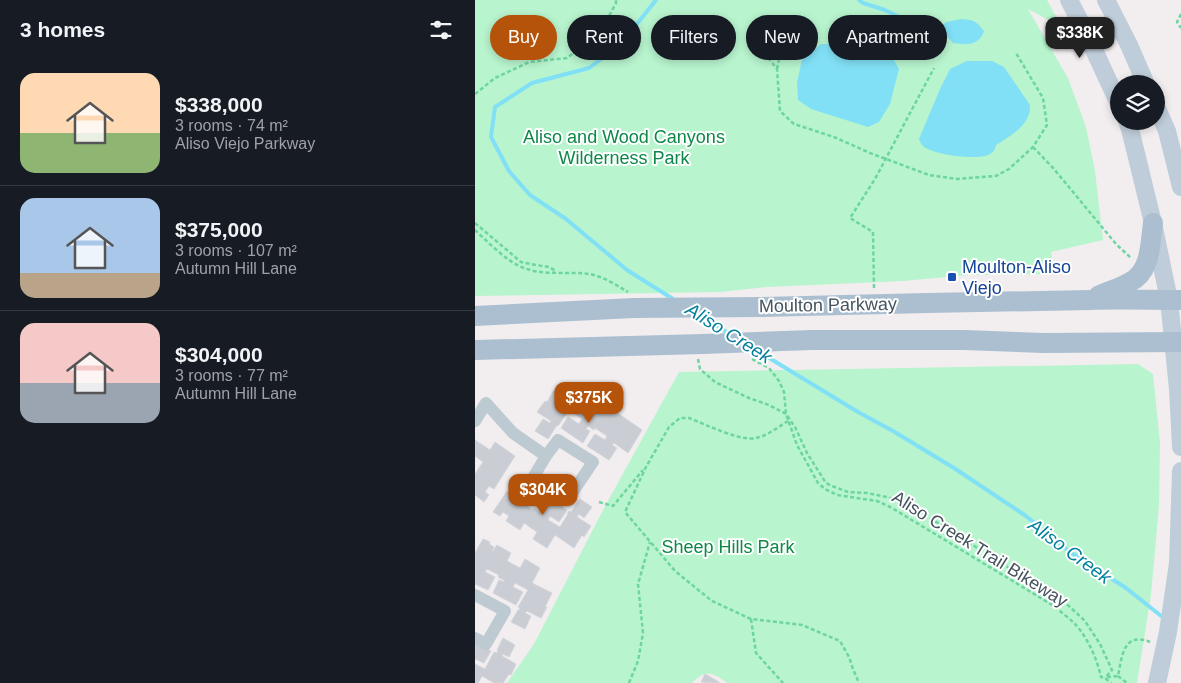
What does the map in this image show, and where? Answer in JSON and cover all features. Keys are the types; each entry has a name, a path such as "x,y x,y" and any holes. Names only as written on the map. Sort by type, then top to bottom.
{"main road":[{"path":"1069,0 1110,85"},
{"path":"1106,0 1142,75"},
{"path":"1165,126 1181,188"},
{"path":"1130,130 1153,223 1175,300 1181,447"},
{"path":"1092,300 1109,290 1130,283 1140,275 1149,257 1153,223"},
{"name":"Moulton Parkway","path":"475,316 632,300 761,307 1175,300"},
{"name":"Moulton Parkway","path":"475,350 812,340 964,340 1043,343 1177,342"},
{"path":"1157,683 1168,632 1178,563 1181,471"}],"street":[{"path":"475,421 486,404 513,433 546,456"},
{"path":"558,440 593,462 568,499 534,476 546,456 558,440"},
{"path":"475,595 505,610 486,644 475,638"}],"path":[{"path":"475,94 495,78 529,62 567,58 600,33 616,0"},
{"path":"1181,14 1177,22 1181,28"},
{"path":"779,60 777,69 779,111 795,124 834,136 870,153 929,175 957,179 996,176 1009,169 1033,147 1047,125 1043,98 1015,53"},
{"path":"770,60 777,69"},
{"path":"874,304 873,232 850,218 875,179 934,68"},
{"path":"1033,147 1055,169 1116,244"},
{"path":"475,222 521,262 549,267 557,272"},
{"path":"475,230 523,268 536,271 590,274 601,277 632,300"},
{"path":"699,344 700,369 715,382 786,414 795,426 807,453 826,482 848,492 867,493 908,504 1069,606 1085,621 1100,644 1112,670 1103,677 1101,683"},
{"name":"Aliso Creek Trail Bikeway","path":"751,358 769,368 779,381 784,392 787,421 797,445 818,482 825,489 837,495 877,502 892,508 1053,606 1075,624 1087,640 1103,677"},
{"path":"787,421 772,431 756,438 742,438 689,418 680,418 669,427 646,467 625,512 675,571 712,602 751,619 802,625 840,641 849,657 859,683"},
{"path":"599,502 613,506 646,467"},
{"path":"629,683 638,661 643,633 638,584 650,542"},
{"path":"751,619 756,653 783,683"},
{"path":"1118,676 1123,653 1127,645 1134,640 1150,642"},
{"path":"1103,677 1118,676 1127,683"},
{"path":"1103,677 1111,683"}],"green space":[{"name":"Aliso and Wood Canyons Wilderness Park","path":"475,0 1047,0 1058,20 1052,22 1028,9 1068,78 1086,127 1095,171 1103,240 1051,252 1056,274 969,275 903,281 767,287 720,292 475,296"},
{"name":"Sheep Hills Park","path":"1138,364 1153,374 1160,443 1159,506 1151,595 1137,683 727,683 713,674 705,674 692,683 507,683 534,644 604,508 679,372"}],"water":[{"path":"962,19 969,20 979,25 984,31 982,36 975,42 967,44 953,43 947,36 947,22"},
{"path":"821,44 828,44 828,60 894,60 899,69 890,104 879,122 868,127 811,109 798,100 797,83 802,60 818,60 818,46"},
{"path":"967,61 992,61 1004,67 1030,105 1024,124 996,145 990,154 984,156 966,157 936,152 923,146 919,139 950,69"}],"building":[{"path":"554,390 574,403 582,390 596,399 591,406 604,414 609,407 642,430 628,453 614,443 612,445 617,448 609,460 587,446 595,434 605,440 607,436 595,428 594,430 588,426 586,429 590,431 583,443 561,428 568,417 579,424 582,419 569,410 548,439 535,431 543,419 550,423 551,421 537,412 545,401 547,402"},
{"path":"475,440 490,450 495,442 515,456 494,489 489,486 485,492 489,495 484,502 475,495 475,474 483,462 475,456"},
{"path":"519,478 541,493 533,505 524,499 521,502 533,510 534,508 540,512 542,510 538,507 545,496 567,510 559,522 550,516 548,520 560,527 569,511 571,512 580,499 592,507 584,518 579,514 577,517 591,526 584,537 582,535 574,548 555,535 547,548 533,539 537,532 524,523 520,530 506,521 509,516 503,512 500,516 493,512 507,491 513,495 514,491 511,489"},
{"path":"483,539 490,542 489,544 494,547 492,551 497,545 511,553 507,561 520,568 525,559 540,568 532,583 552,593 541,618 527,611 525,613 531,616 525,629 511,622 528,590 515,583 513,587 523,592 516,605 506,600 493,593 499,580 505,581 498,577 499,575 487,569 485,572 495,577 488,590 475,584 475,553"},
{"path":"503,638 515,645 509,657 503,654 502,656 516,664 511,675 509,674 503,683 494,683 482,676 478,683 475,683 475,664 485,669 494,652 497,653"},
{"path":"475,642 491,651 484,663 475,659"},
{"path":"705,674 719,682 719,683 701,682"}],"waterway":[{"name":"Aliso Creek","path":"656,0 621,44 589,68 532,83 495,107 491,137 509,171 530,195 566,219 627,270 673,299"},
{"path":"859,0 895,15"},
{"name":"Aliso Creek","path":"701,316 733,336"},
{"name":"Aliso Creek","path":"756,350 954,468 1026,516 1070,552 1126,588 1165,619"}],"place":[{"name":"Moulton-Aliso Viejo","path":"952,277"}]}
